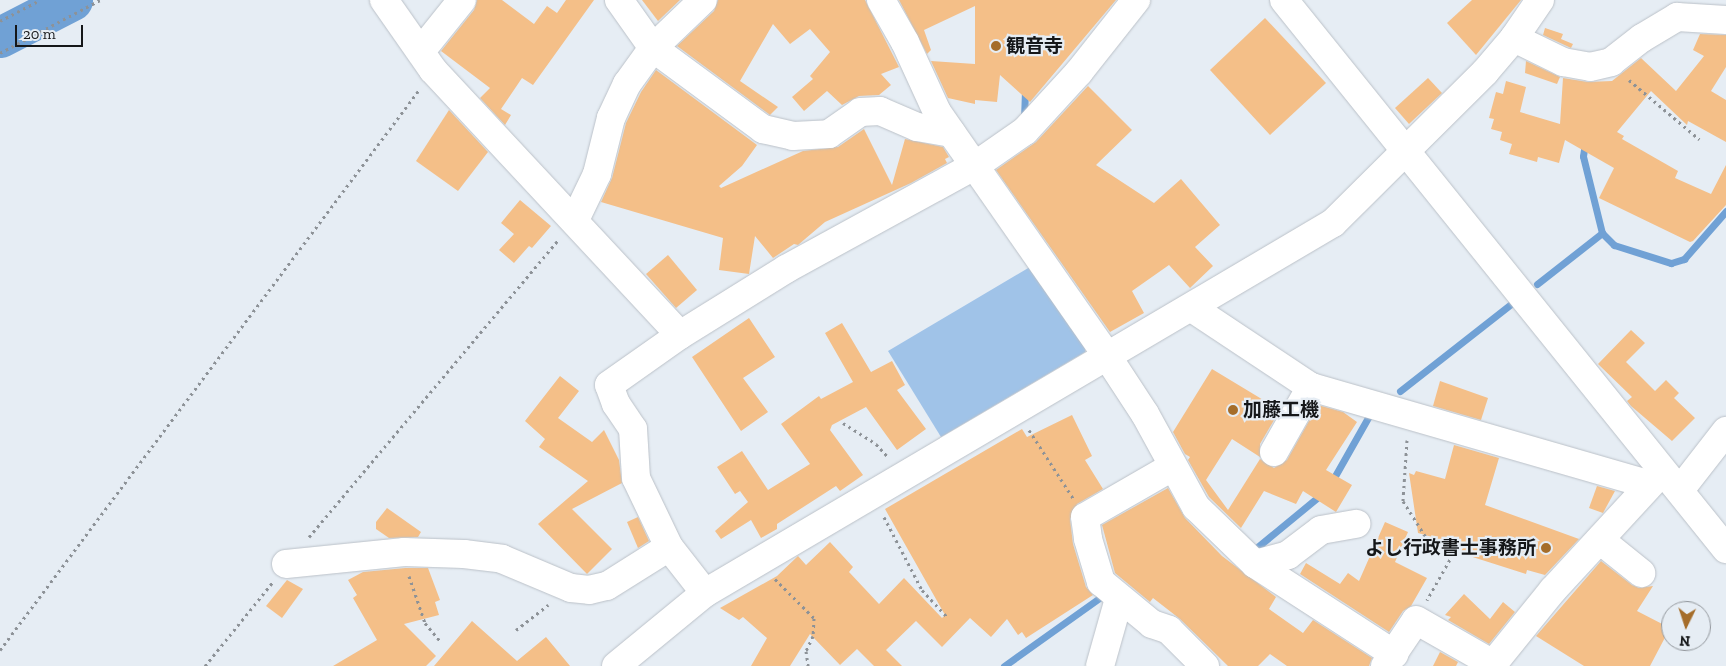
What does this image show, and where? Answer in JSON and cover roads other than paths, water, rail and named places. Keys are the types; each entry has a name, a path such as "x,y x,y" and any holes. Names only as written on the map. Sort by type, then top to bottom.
{"street":[{"path":"384,0 427,60 680,335"},
{"path":"427,60 462,0"},
{"path":"619,0 653,48 763,128 793,136 829,134 860,112 880,111 916,127 951,133"},
{"path":"575,220 597,174 611,118 627,84 653,48 703,0"},
{"path":"880,0 905,42 936,112 976,165 1107,356 1145,414 1172,467 1196,507 1228,540 1254,563 1390,660 1416,620 1493,664 1553,590 1600,540 1663,482 1726,431"},
{"path":"705,593 669,547 636,478 633,429 616,404 608,385 680,335 786,269 976,165 1025,131 1079,72 1136,0"},
{"path":"1284,0 1408,151 1663,482 1726,549"},
{"path":"616,666 705,593 760,564 872,495 1333,224 1408,151 1514,38 1540,0"},
{"path":"1514,38 1563,62 1590,67 1610,62 1642,38 1677,17 1726,20"},
{"path":"1192,308 1311,387 1663,482"},
{"path":"1274,452 1311,387"},
{"path":"1172,467 1085,517 1101,582 1119,599 1152,624 1168,630 1205,666"},
{"path":"1254,563 1288,555 1321,530 1356,524"},
{"path":"1600,540 1641,573"},
{"path":"286,564 404,552 502,559 571,588 589,590 607,586 669,547"},
{"path":"1100,666 1119,599"}],"waterway":[{"path":"0,37 72,0"},
{"path":"1024,119 1025,90"},
{"path":"1537,284 1602,233 1583,156 1585,143"},
{"path":"1602,233 1614,245 1671,263 1684,259 1726,211"},
{"path":"1400,391 1511,304"},
{"path":"1331,483 1370,414"},
{"path":"1249,550 1255,549 1323,493"},
{"path":"1004,666 1105,594"}],"place":[{"name":"観音寺","path":"996,46"},
{"name":"加藤工機","path":"1233,410"},
{"name":"よし行政書士事務所","path":"1546,548"}]}
